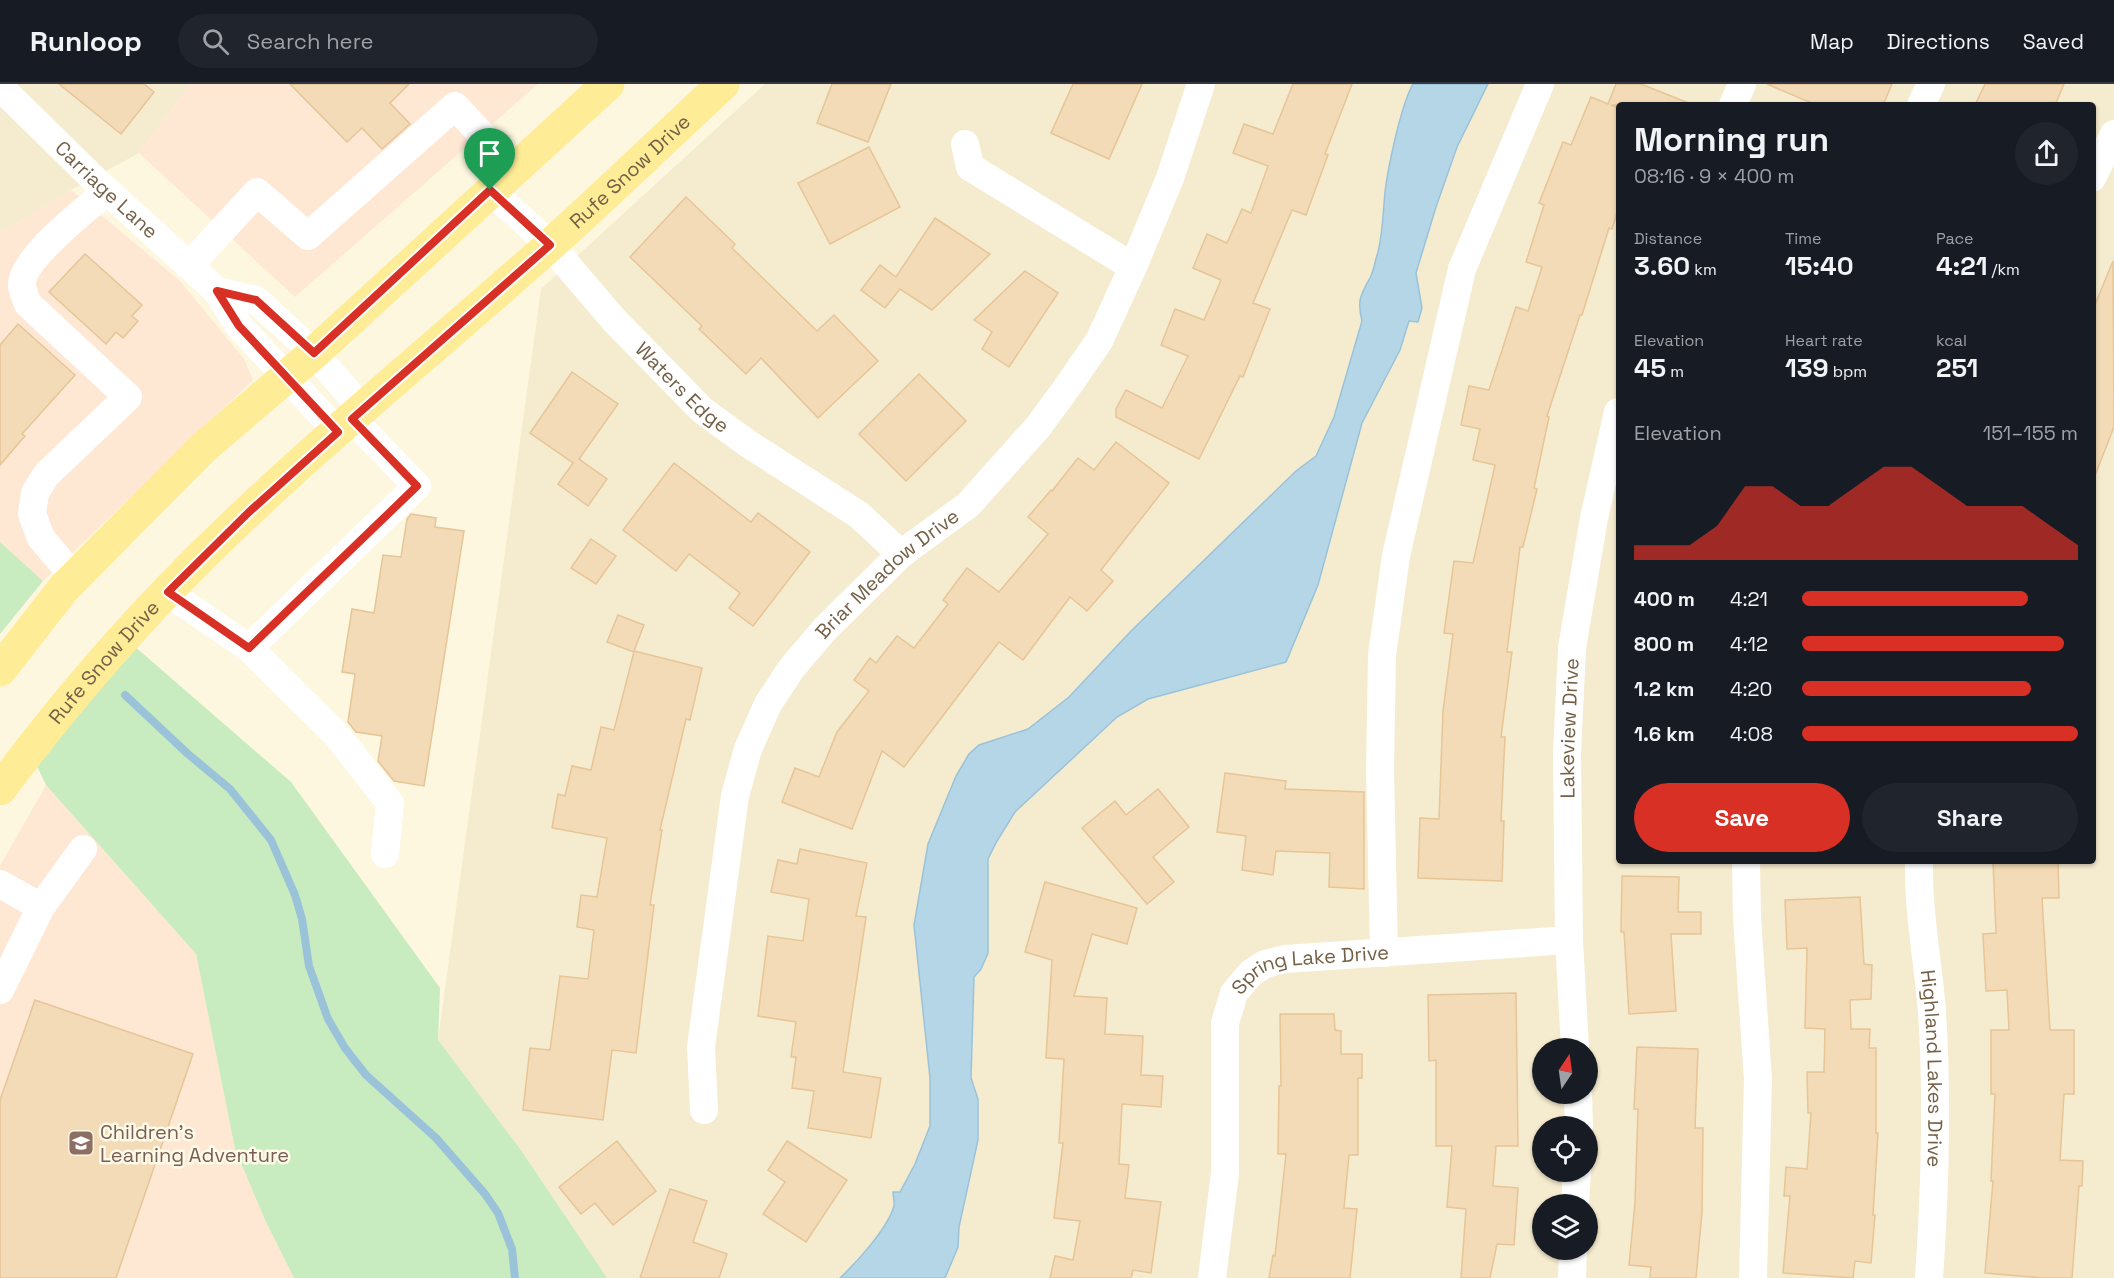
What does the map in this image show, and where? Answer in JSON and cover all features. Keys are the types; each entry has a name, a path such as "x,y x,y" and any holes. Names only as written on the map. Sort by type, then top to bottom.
{"main road":[{"path":"0,670 74,578 203,448 314,353 608,84"},
{"name":"Rufe Snow Drive","path":"0,789 113,651 168,592 249,512 550,245 723,84"}],"street":[{"name":"Briar Meadow Drive","path":"704,1110 700,1047 735,796 748,749 768,704 790,669 825,629 901,555 968,505 1038,427 1068,386 1099,340 1133,267 1170,177 1201,84"},
{"path":"1384,953 1380,770 1382,655 1396,556 1462,269 1540,84"},
{"path":"1734,102 1742,84"},
{"path":"1922,102 1931,84"},
{"name":"Carriage Lane","path":"0,87 107,191 217,291 239,326 286,376 351,420"},
{"path":"189,266 257,192 308,236 455,106 514,169"},
{"path":"2096,170 2114,134"},
{"path":"965,144 970,167 1133,267"},
{"name":"Waters Edge","path":"490,190 550,245 614,320 702,410 747,443 860,515 901,555"},
{"path":"74,578 41,538 32,514 35,494 46,475 128,397 11,291 28,265 52,239 107,191"},
{"name":"Carriage Lane","path":"217,291 256,300 314,353 351,420"},
{"path":"249,648 417,486 351,420"},
{"name":"Lakeview Drive","path":"1574,1038 1569,940 1567,753 1572,648 1594,518 1616,423"},
{"path":"168,592 249,648 338,735 390,803 385,854"},
{"path":"0,990 42,907 83,849"},
{"path":"1746,864 1747,918 1758,1079 1753,1278"},
{"name":"Highland Lakes Drive","path":"1919,864 1918,887 1932,1012 1936,1140 1929,1278"},
{"path":"0,884 42,907"},
{"name":"Spring Lake Drive","path":"1212,1278 1225,1173 1225,1023 1234,993 1251,973 1265,964 1285,959 1569,940"},
{"path":"1572,1278 1573,1260"}],"shaded area":[{"path":"0,84 191,84 139,153 71,190 0,233"},
{"path":"191,84 538,84 295,297 139,153"},
{"path":"765,84 2114,84 2114,1278 605,1278 438,1040 541,289"},
{"path":"71,190 180,281 244,359 253,380 43,581 0,542 0,233"},
{"path":"46,785 196,954 235,1149 265,1220 294,1278 0,1278 0,866"}],"green space":[{"path":"0,542 43,581 0,634"},
{"path":"133,645 291,782 440,988 438,1040 520,1149 607,1278 294,1278 265,1220 235,1149 196,954 46,785 36,764"}],"water":[{"path":"1413,84 1488,84 1457,147 1416,273 1422,308 1418,322 1409,321 1400,350 1362,423 1318,585 1286,662 1148,699 1117,717 1015,812 988,859 988,953 981,969 974,977 971,1078 978,1099 978,1140 959,1227 958,1247 945,1278 840,1278 863,1254 891,1215 894,1206 893,1192 900,1192 915,1164 930,1126 930,1078 914,925 928,844 956,776 969,754 979,745 1028,729 1069,697 1131,631 1296,471 1316,456 1334,417 1362,321 1360,299 1378,252 1392,152 1404,106"}],"building":[{"path":"59,84 144,84 154,92 121,134"},
{"path":"290,84 409,84 390,103 410,124 382,149 362,128 347,142"},
{"path":"832,84 891,84 868,142 817,123"},
{"path":"1073,84 1142,84 1109,159 1051,133"},
{"path":"1293,84 1352,84 1325,154 1328,155 1306,215 1292,210 1253,303 1270,309 1243,377 1240,376 1199,459 1116,417 1116,409 1126,390 1162,408 1188,356 1161,345 1175,309 1204,320 1221,280 1193,268 1207,234 1227,243 1242,209 1251,213 1268,166 1233,153 1244,124 1273,134"},
{"path":"1616,84 1641,84 1686,102 1616,102 1616,105 1611,105 1616,107 1616,216 1612,229 1609,228 1547,416 1549,417 1534,488 1537,489 1523,547 1520,547 1507,652 1512,652 1501,737 1505,737 1501,821 1504,821 1502,881 1418,878 1420,818 1439,819 1443,711 1453,634 1444,633 1454,561 1473,563 1495,465 1473,460 1480,429 1461,425 1469,386 1489,390 1516,307 1528,311 1542,267 1526,262 1544,205 1539,203 1563,142 1571,145 1591,97 1608,104"},
{"path":"1767,84 1892,84 1884,102 1809,102"},
{"path":"1985,84 2064,84 2056,102 1976,102"},
{"path":"869,147 900,207 830,244 798,183"},
{"path":"686,197 735,244 732,248 817,331 834,315 878,361 818,418 761,358 746,374 699,329 702,326 630,257"},
{"path":"935,218 990,254 932,310 900,289 885,308 861,290 880,265 896,277"},
{"path":"85,254 142,305 132,316 138,321 123,338 116,332 106,344 49,292"},
{"path":"2113,261 2114,427 2096,473 2096,302"},
{"path":"1025,271 1058,293 1009,367 982,349 992,332 974,320"},
{"path":"18,324 75,375 22,434 25,436 0,465 0,345"},
{"path":"572,372 618,404 579,459 607,479 588,506 558,484 573,463 530,433"},
{"path":"919,374 966,421 906,481 859,434"},
{"path":"1116,442 1169,483 1101,570 1113,581 1087,611 1070,597 1023,660 999,642 904,767 882,751 852,829 782,802 795,768 819,777 837,732 869,691 854,680 870,658 876,663 897,636 914,648 948,604 943,600 967,568 999,592 1048,534 1028,517 1078,458 1094,470"},
{"path":"674,463 751,522 758,513 810,552 753,626 729,608 740,593 689,554 676,571 623,530"},
{"path":"411,514 436,518 435,527 464,531 424,786 394,781 378,761 382,736 356,732 348,722 355,674 342,672 352,609 374,613 383,555 401,557 407,519"},
{"path":"591,539 616,556 596,584 571,568"},
{"path":"618,615 644,625 634,651 702,668 690,720 686,719 660,830 662,830 650,905 654,905 636,1053 612,1050 603,1120 523,1110 530,1048 550,1050 560,976 588,979 594,930 577,927 581,895 597,897 607,838 552,828 558,794 565,796 572,766 591,770 601,727 614,730 634,652 607,642"},
{"path":"1225,773 1286,781 1285,789 1364,792 1364,889 1329,887 1330,853 1276,851 1273,875 1242,870 1246,836 1217,832"},
{"path":"1158,789 1189,827 1153,857 1174,882 1147,904 1082,828 1115,801 1126,815"},
{"path":"800,849 867,863 856,916 866,917 843,1072 881,1078 871,1138 808,1128 814,1091 792,1088 796,1057 791,1057 796,1022 758,1016 768,936 803,941 809,899 771,892 778,860 797,864"},
{"path":"1993,864 2058,864 2059,898 2042,898 2050,1030 2074,1030 2074,1094 2064,1094 2060,1160 2083,1161 2072,1278 1985,1273 1993,1181 1991,1181 1995,1094 1991,1094 1991,1030 2009,1030 2007,990 1986,991 1983,934 1996,933"},
{"path":"1622,876 1679,877 1678,912 1701,912 1701,934 1671,934 1676,1011 1629,1014 1624,932 1621,932"},
{"path":"1045,882 1137,908 1127,944 1092,934 1074,996 1107,998 1105,1034 1143,1036 1141,1075 1163,1076 1161,1107 1122,1104 1119,1164 1129,1165 1125,1198 1161,1202 1151,1273 1133,1270 1131,1278 1050,1278 1055,1256 1073,1260 1080,1221 1054,1218 1063,1143 1059,1143 1064,1059 1046,1058 1052,960 1025,952"},
{"path":"1860,897 1864,964 1872,965 1871,999 1850,1000 1851,1029 1870,1029 1869,1048 1876,1048 1876,1133 1878,1133 1871,1263 1855,1261 1853,1278 1783,1273 1790,1196 1784,1196 1786,1167 1807,1169 1811,1113 1808,1113 1807,1072 1824,1072 1825,1029 1805,1028 1807,948 1787,949 1785,900"},
{"path":"1516,993 1518,1146 1496,1146 1493,1186 1518,1188 1514,1245 1497,1244 1490,1278 1461,1278 1466,1209 1447,1207 1452,1146 1436,1146 1436,1060 1429,1061 1428,995"},
{"name":"Children's Learning Adventure","path":"35,1000 193,1054 116,1278 0,1278 0,1100"},
{"path":"1280,1014 1334,1014 1335,1030 1341,1031 1341,1054 1362,1054 1362,1078 1358,1078 1358,1155 1349,1155 1344,1208 1357,1209 1350,1278 1269,1278 1273,1255 1275,1256 1286,1154 1278,1154 1279,1086 1281,1086"},
{"path":"1637,1047 1698,1049 1695,1128 1703,1128 1702,1212 1696,1278 1650,1278 1651,1267 1629,1265 1635,1203 1638,1109 1634,1109"},
{"path":"617,1141 656,1191 613,1225 595,1203 581,1214 559,1187"},
{"path":"787,1141 847,1180 806,1242 763,1214 785,1182 768,1170"},
{"path":"670,1189 707,1201 693,1242 727,1254 719,1278 640,1278"}],"waterway":[{"path":"125,695 188,754 230,789 271,840 295,895 302,919 309,966 328,1019 345,1048 366,1075 436,1138 485,1194 498,1213 512,1249 515,1278"}],"place":[{"name":"Children's Learning Adventure","path":"81,1143"}],"route":[{"path":"490,190 550,245 352,419 417,486 249,648 168,592 249,512 338,432 239,326 217,291 256,300 314,353 490,190"}]}
